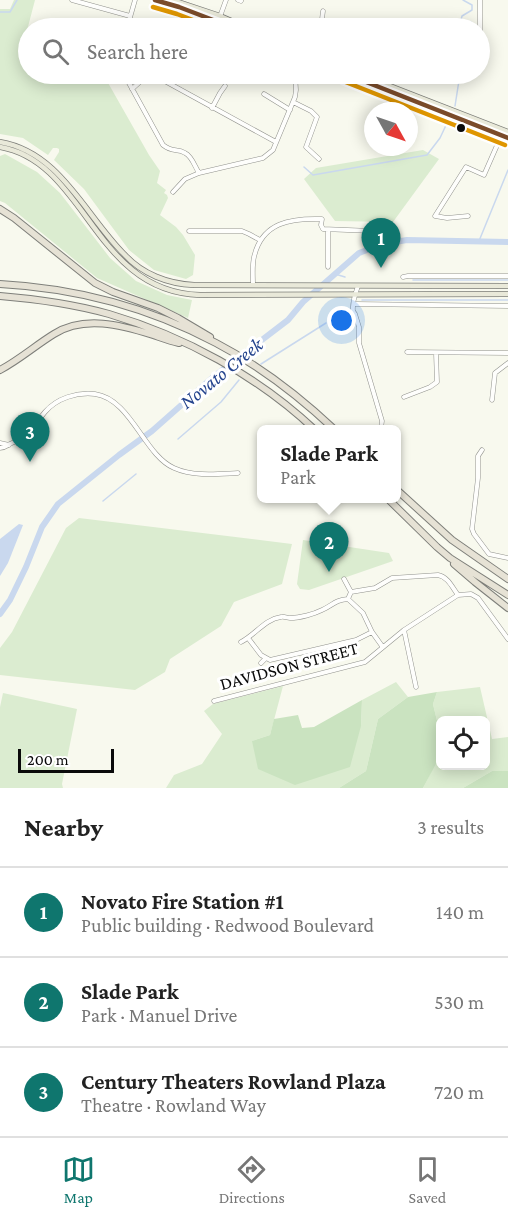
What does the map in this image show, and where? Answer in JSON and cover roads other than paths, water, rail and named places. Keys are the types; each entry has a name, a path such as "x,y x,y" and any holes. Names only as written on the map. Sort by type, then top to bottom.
{"highway":[{"path":"0,209 95,283 113,292 159,308 206,333 217,343"},
{"path":"0,285 65,291 156,317 217,343 252,364 300,398 330,425"},
{"path":"0,296 62,303 107,313 153,329 215,358 240,373 275,396 310,425"},
{"path":"0,370 54,334 82,324 114,326 189,345"},
{"path":"401,494 452,540 508,579"},
{"path":"392,503 460,570 508,608"},
{"path":"437,547 508,595"},
{"path":"498,573 508,575"}],"main road":[{"path":"155,0 216,18"},
{"path":"172,0 217,18"},
{"path":"375,84 407,95"},
{"path":"382,84 504,133 508,138"},
{"path":"0,142 26,149 76,199 109,249 135,272 165,288 191,294 508,294"},
{"path":"0,147 46,167"},
{"path":"82,207 124,255 143,270 180,285 508,286"},
{"path":"253,285 253,294"}],"street":[{"path":"72,0 130,16 135,0"},
{"path":"219,18 226,0"},
{"path":"480,0 480,18"},
{"path":"322,18 323,11"},
{"path":"129,84 163,145 169,150 189,155 199,173"},
{"path":"132,89 138,84"},
{"path":"168,84 276,142"},
{"path":"173,192 184,179 199,173 263,158 273,150 293,102 296,84"},
{"path":"212,108 225,86"},
{"path":"264,94 290,110"},
{"path":"404,102 407,95"},
{"path":"293,102 311,111 317,117 306,147 319,159"},
{"path":"468,216 447,218 435,216 466,167 484,175 504,133"},
{"path":"253,285 254,258 260,240 271,229 283,223 322,219 323,229 372,231"},
{"path":"328,230 328,267"},
{"path":"189,231 242,231 260,240"},
{"path":"404,277 508,276"},
{"path":"355,314 358,286"},
{"path":"356,295 352,303 359,327 358,343 381,425"},
{"path":"356,304 508,306"},
{"path":"407,352 508,353"},
{"path":"404,397 437,382 436,352"},
{"path":"492,400 495,373 508,363"},
{"path":"0,448 5,448 30,433 50,407 61,400 73,395 95,394 113,402 165,462 182,471 210,475 238,473"},
{"path":"0,442 9,444"},
{"path":"482,450 478,456 478,478 472,529 489,554 508,558"},
{"path":"351,592 375,588 392,578 444,576 458,594 471,594 477,598 508,639"},
{"path":"344,579 351,592"},
{"path":"348,599 351,592"},
{"name":"DAVIDSON STREET","path":"214,701 365,662 382,646 458,594"},
{"path":"348,599 363,613 382,646"},
{"path":"242,642 265,624 276,619 322,611 335,602 348,599"},
{"path":"404,630 416,687"},
{"path":"248,638 265,659 276,660 356,640 372,632"},
{"path":"261,663 265,659"}],"water":[{"path":"19,524 23,525 8,563 0,576 0,539"}],"waterway":[{"path":"0,12 10,12 17,0"},
{"path":"462,18 472,10 472,5 463,0"},
{"path":"455,106 458,84"},
{"path":"304,167 313,175 427,155 440,138 448,121"},
{"path":"479,241 508,170"},
{"name":"Novato Creek","path":"0,614 10,600 26,567 42,527 58,504 152,431 212,378 288,320 303,302 359,253 383,244 407,240 508,242"},
{"path":"335,274 345,277"},
{"path":"413,280 508,280"},
{"path":"362,300 508,300"},
{"path":"261,364 326,323"},
{"path":"178,439 221,402 239,380"},
{"path":"103,501 136,474"}],"place":[{"name":"Novato Fire Station #1","path":"381,268"},
{"name":"Century Theaters Rowland Plaza","path":"30,462"},
{"name":"Slade Park","path":"329,572"}]}
